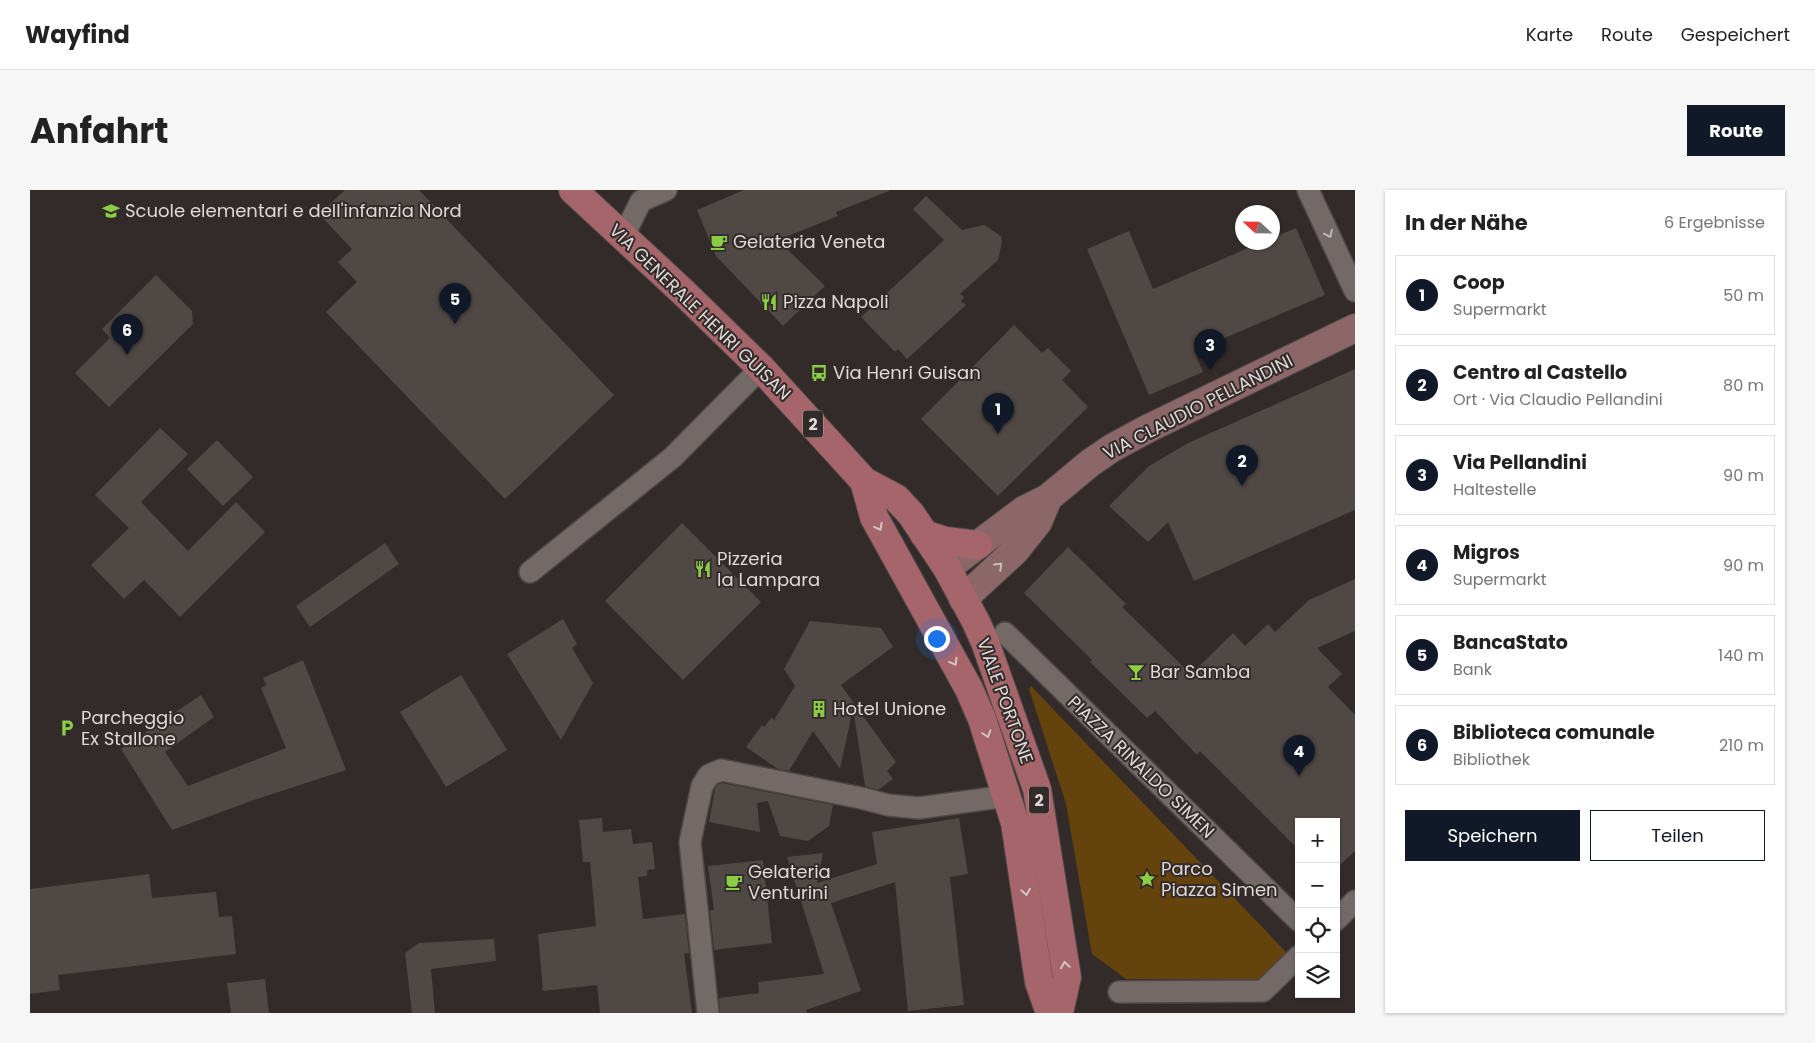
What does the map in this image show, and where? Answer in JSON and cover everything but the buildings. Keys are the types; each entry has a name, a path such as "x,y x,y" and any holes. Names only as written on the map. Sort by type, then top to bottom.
{"main road":[{"name":"VIA GENERALE HENRI GUISAN","path":"585,196 623,237 761,368 864,481 896,498 911,514 964,599"},
{"name":"VIA GENERALE HENRI GUISAN","path":"864,481 874,517 923,605"},
{"path":"924,534 957,543 978,545"},
{"path":"923,605 946,568"},
{"path":"923,605 964,599"},
{"name":"VIALE PORTONE","path":"964,599 985,642 1037,789 1067,977 1059,1013"},
{"name":"VIALE PORTONE","path":"923,605 969,689 982,719 1008,796 1015,823 1039,982 1050,1013"}],"street":[{"path":"623,237 638,195 666,190"},
{"path":"1308,190 1355,291"},
{"name":"VIA CLAUDIO PELLANDINI","path":"946,568 1024,510 1048,498 1090,463 1133,436 1355,328"},
{"path":"530,572 673,456 761,368"},
{"name":"VIA CLAUDIO PELLANDINI","path":"964,599 1015,551 1038,522 1048,498"},
{"name":"PIAZZA RINALDO SIMEN","path":"1005,633 1295,917"},
{"path":"708,1013 690,842 702,786 709,775 721,770 888,805 919,808 1008,796"},
{"path":"1340,916 1355,901"},
{"path":"1119,992 1263,991 1295,960"}],"shaded area":[{"name":"Parco Piazza Simen","path":"1031,686 1288,954 1261,980 1126,979 1092,954 1066,804 1029,689"}],"place":[{"name":"Scuole elementari e dell'infanzia Nord","path":"111,211"},
{"name":"Gelateria Veneta","path":"719,242"},
{"name":"Pizza Napoli","path":"769,302"},
{"name":"BancaStato","path":"455,324"},
{"name":"Biblioteca comunale","path":"127,355"},
{"name":"Via Pellandini","path":"1210,370"},
{"name":"Via Henri Guisan","path":"819,373"},
{"name":"Coop","path":"998,434"},
{"name":"Centro al Castello","path":"1242,486"},
{"name":"Pizzeria la Lampara","path":"703,569"},
{"name":"Bar Samba","path":"1136,672"},
{"name":"Hotel Unione","path":"819,709"},
{"name":"Parcheggio Ex Stallone","path":"67,728"},
{"name":"Migros","path":"1299,776"},
{"name":"Parco Piazza Simen","path":"1147,879"},
{"name":"Gelateria Venturini","path":"734,882"}]}
